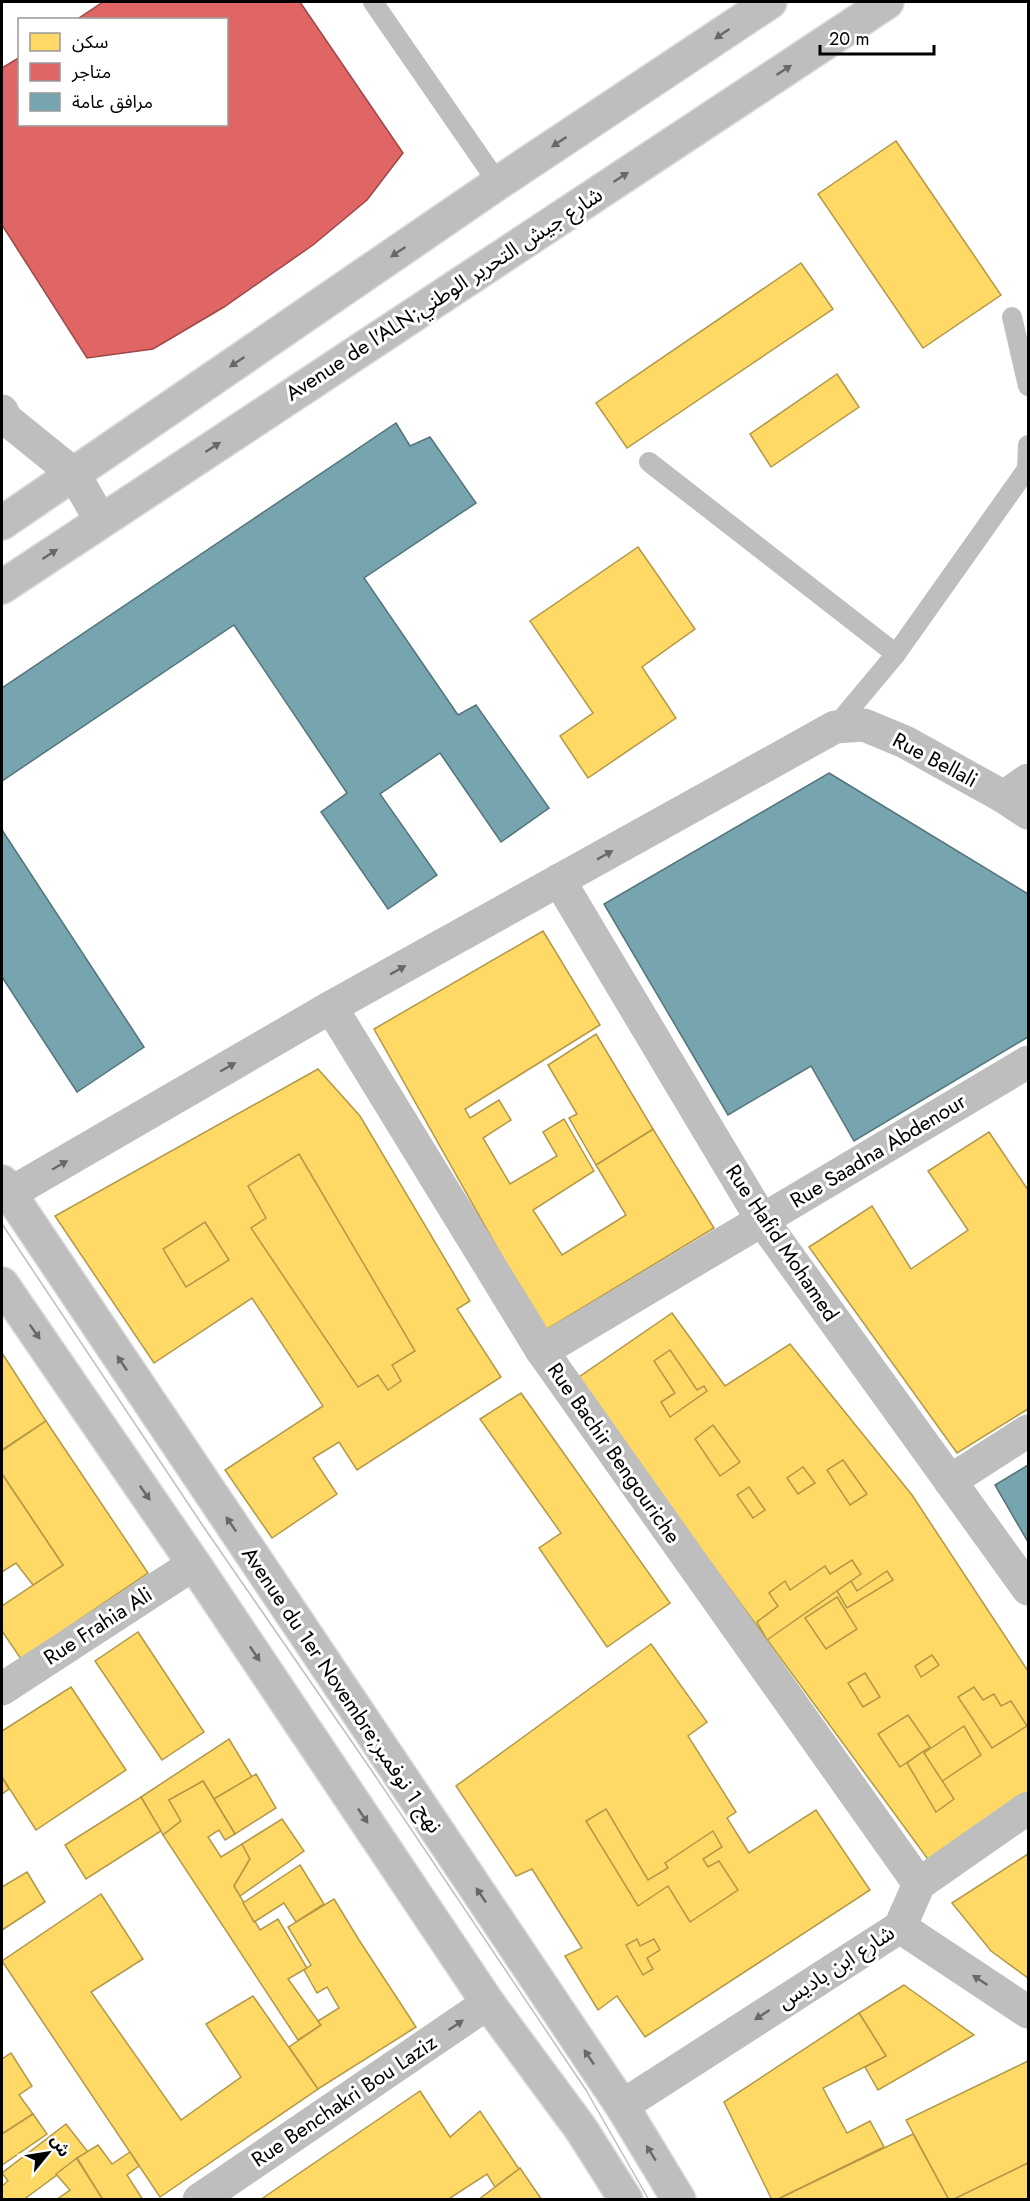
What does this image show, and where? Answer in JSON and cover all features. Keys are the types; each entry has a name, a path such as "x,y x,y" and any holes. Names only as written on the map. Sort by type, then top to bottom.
{"street":[{"path":"2,523 498,183 770,2"},
{"name":"Avenue de l'ALN;شارع جيش التحرير الوطني","path":"2,586 887,2"},
{"path":"3,417 74,474 101,521"},
{"name":"Rue Bellali","path":"835,727 864,725 1020,797"},
{"path":"5,1188 835,727"},
{"name":"Rue Hafid Mohamed","path":"559,880 762,1220 1029,1589"},
{"name":"Rue Bachir Bengouriche","path":"331,1007 542,1351 919,1884"},
{"name":"Rue Saadna Abdenour","path":"542,1351 1029,1062"},
{"name":"Avenue du 1er Novembre;نهج 1 نوفمبر","path":"5,1188 622,2106 672,2195"},
{"path":"2,1284 194,1564 488,2003 581,2128 626,2199"},
{"path":"950,1481 1029,1431"},
{"name":"Rue Frahia Ali","path":"2,1689 194,1564"},
{"path":"919,1884 1029,1808"},
{"name":"شارع ابن باديس","path":"622,2106 900,1927 919,1884"},
{"path":"900,1927 1029,2012"},
{"name":"Rue Benchakri Bou Laziz","path":"199,2199 488,2003"}],"lane":[{"path":"373,2 498,183"},
{"path":"1012,317 1029,386"},
{"path":"835,727 896,654 1027,470 1029,445"},
{"path":"649,462 896,654"}],"building: سكن":[{"path":"896,141 1001,295 923,348 818,194"},
{"path":"801,263 833,309 627,448 596,403"},
{"path":"837,374 859,407 771,467 750,434"},
{"path":"638,547 695,629 642,667 676,718 588,778 560,736 593,713 530,621"},
{"path":"824,797 976,899 936,922 903,868 887,878 870,847 858,853"},
{"path":"699,920 720,955 671,983 649,948"},
{"path":"1025,920 1028,923 1028,971 940,1027 899,965 917,956 944,999 1016,954 1006,935"},
{"path":"543,931 600,1025 465,1109 470,1118 499,1100 511,1120 483,1138 510,1184 557,1156 543,1132 564,1119 594,1171 533,1210 562,1255 626,1215 596,1165 653,1129 714,1228 544,1331 374,1029"},
{"path":"596,1034 653,1129 596,1165 569,1118 577,1114 548,1065"},
{"path":"318,1069 360,1116 470,1301 457,1309 501,1377 357,1470 339,1442 313,1458 337,1494 272,1538 225,1470 323,1406 252,1298 154,1363 55,1216"},
{"path":"989,1132 1028,1190 1028,1409 957,1453 809,1247 872,1206 911,1269 968,1230 928,1171"},
{"path":"299,1154 415,1351 392,1365 401,1381 388,1390 378,1375 358,1387 251,1228 266,1218 248,1186"},
{"path":"205,1222 229,1260 186,1287 163,1249"},
{"path":"672,1313 725,1386 790,1344 912,1495 1028,1671 1028,1794 930,1862 576,1379"},
{"path":"670,1350 697,1390 704,1386 707,1391 670,1417 661,1402 675,1393 654,1361"},
{"path":"2,1353 46,1421 2,1450"},
{"path":"521,1393 670,1603 607,1647 539,1548 561,1533 480,1419"},
{"path":"46,1421 148,1573 21,1659 2,1631 2,1606 63,1565 2,1474 2,1451"},
{"path":"713,1425 740,1462 720,1476 695,1439"},
{"path":"843,1460 867,1494 850,1505 827,1470"},
{"path":"803,1467 815,1483 798,1494 787,1478"},
{"path":"2,1474 63,1565 33,1585 16,1563 2,1572"},
{"path":"749,1487 765,1510 753,1518 737,1495"},
{"path":"852,1560 861,1574 767,1640 757,1622 778,1606 769,1593 785,1581 790,1590 825,1566 830,1574"},
{"path":"887,1571 893,1580 847,1608 837,1591 851,1581 857,1591"},
{"path":"837,1597 857,1629 826,1649 805,1618"},
{"path":"138,1632 204,1732 162,1760 95,1661"},
{"path":"651,1644 707,1722 688,1736 736,1812 727,1818 749,1853 816,1810 870,1890 645,2037 617,1996 598,2010 565,1956 582,1948 532,1869 516,1876 456,1786"},
{"path":"932,1655 939,1665 921,1677 915,1666"},
{"path":"865,1673 880,1697 863,1707 848,1683"},
{"path":"71,1687 126,1770 36,1830 2,1777 2,1731"},
{"path":"974,1687 983,1700 994,1694 1001,1706 1011,1701 1027,1726 992,1748 958,1697"},
{"path":"908,1715 930,1747 900,1767 878,1734"},
{"path":"964,1726 981,1755 941,1782 924,1753"},
{"path":"229,1739 252,1777 214,1799 203,1781 169,1800 181,1821 163,1835 141,1797"},
{"path":"924,1751 954,1799 936,1812 907,1763"},
{"path":"256,1774 276,1808 235,1834 214,1799"},
{"path":"2,1777 9,1789 2,1794"},
{"path":"203,1781 235,1834 225,1840 219,1830 208,1837 221,1857 242,1844 250,1859 234,1886 260,1930 278,1919 307,1968 288,1979 321,2025 298,2040 163,1835 181,1821 169,1800"},
{"path":"141,1797 161,1831 86,1879 65,1845"},
{"path":"606,1809 648,1880 668,1868 665,1863 713,1831 722,1847 703,1859 708,1867 719,1861 738,1890 690,1922 668,1886 638,1906 586,1821"},
{"path":"282,1819 304,1851 240,1896 234,1886 250,1859 242,1844"},
{"path":"1028,1854 1028,1978 991,1951 952,1903"},
{"path":"300,1865 324,1904 296,1922 284,1903 254,1922 243,1903"},
{"path":"27,1872 45,1902 2,1930 2,1887"},
{"path":"101,1894 143,1959 91,1992 181,2120 241,2077 206,2024 253,1996 318,2089 160,2197 2,1961"},
{"path":"334,1899 416,2027 318,2089 289,2047 321,2025 318,2021 339,2008 327,1987 317,1993 304,1970 311,1965 288,1927"},
{"path":"637,1939 640,1946 654,1939 660,1950 647,1958 653,1969 643,1975 626,1945"},
{"path":"904,1985 974,2035 878,2090 865,2067 886,2056 859,2013"},
{"path":"859,2013 886,2056 823,2088 847,2133 870,2121 884,2147 772,2200 724,2102"},
{"path":"11,2053 32,2086 19,2095 33,2114 2,2134 2,2059"},
{"path":"1028,2061 1028,2163 954,2200 949,2200 906,2120"},
{"path":"420,2091 450,2137 480,2111 519,2169 495,2187 487,2174 447,2200 260,2200"},
{"path":"33,2114 47,2134 2,2165 2,2134"},
{"path":"66,2124 88,2152 23,2200 2,2200 2,2186 8,2181 2,2173"},
{"path":"913,2134 949,2200 776,2200"},
{"path":"98,2145 112,2164 130,2152 139,2166 127,2175 143,2200 103,2200 77,2158"},
{"path":"77,2158 103,2200 56,2200 70,2190 56,2174"},
{"path":"1028,2163 1028,2200 952,2200"},
{"path":"519,2169 542,2200 478,2200"}],"building: متاجر":[{"path":"103,2 300,2 403,153 367,200 313,245 224,307 153,349 87,358 2,225 2,68 18,58 18,126 228,126 228,18 79,18"}],"building: مرافق عامة":[{"path":"396,423 410,446 430,437 476,503 364,578 458,715 476,705 549,808 501,842 440,753 380,794 437,875 388,909 321,812 347,793 234,625 2,781 2,688"},
{"path":"829,773 1028,894 1028,1037 854,1141 811,1066 728,1115 604,904"},
{"path":"2,830 144,1047 77,1092 2,977"},
{"path":"1028,1465 1028,1542 995,1485"}],"tram line":[{"path":"2,1196 513,1963 595,2082 666,2200"},
{"path":"2,1224 203,1526 372,1771 586,2090 649,2200"}]}
